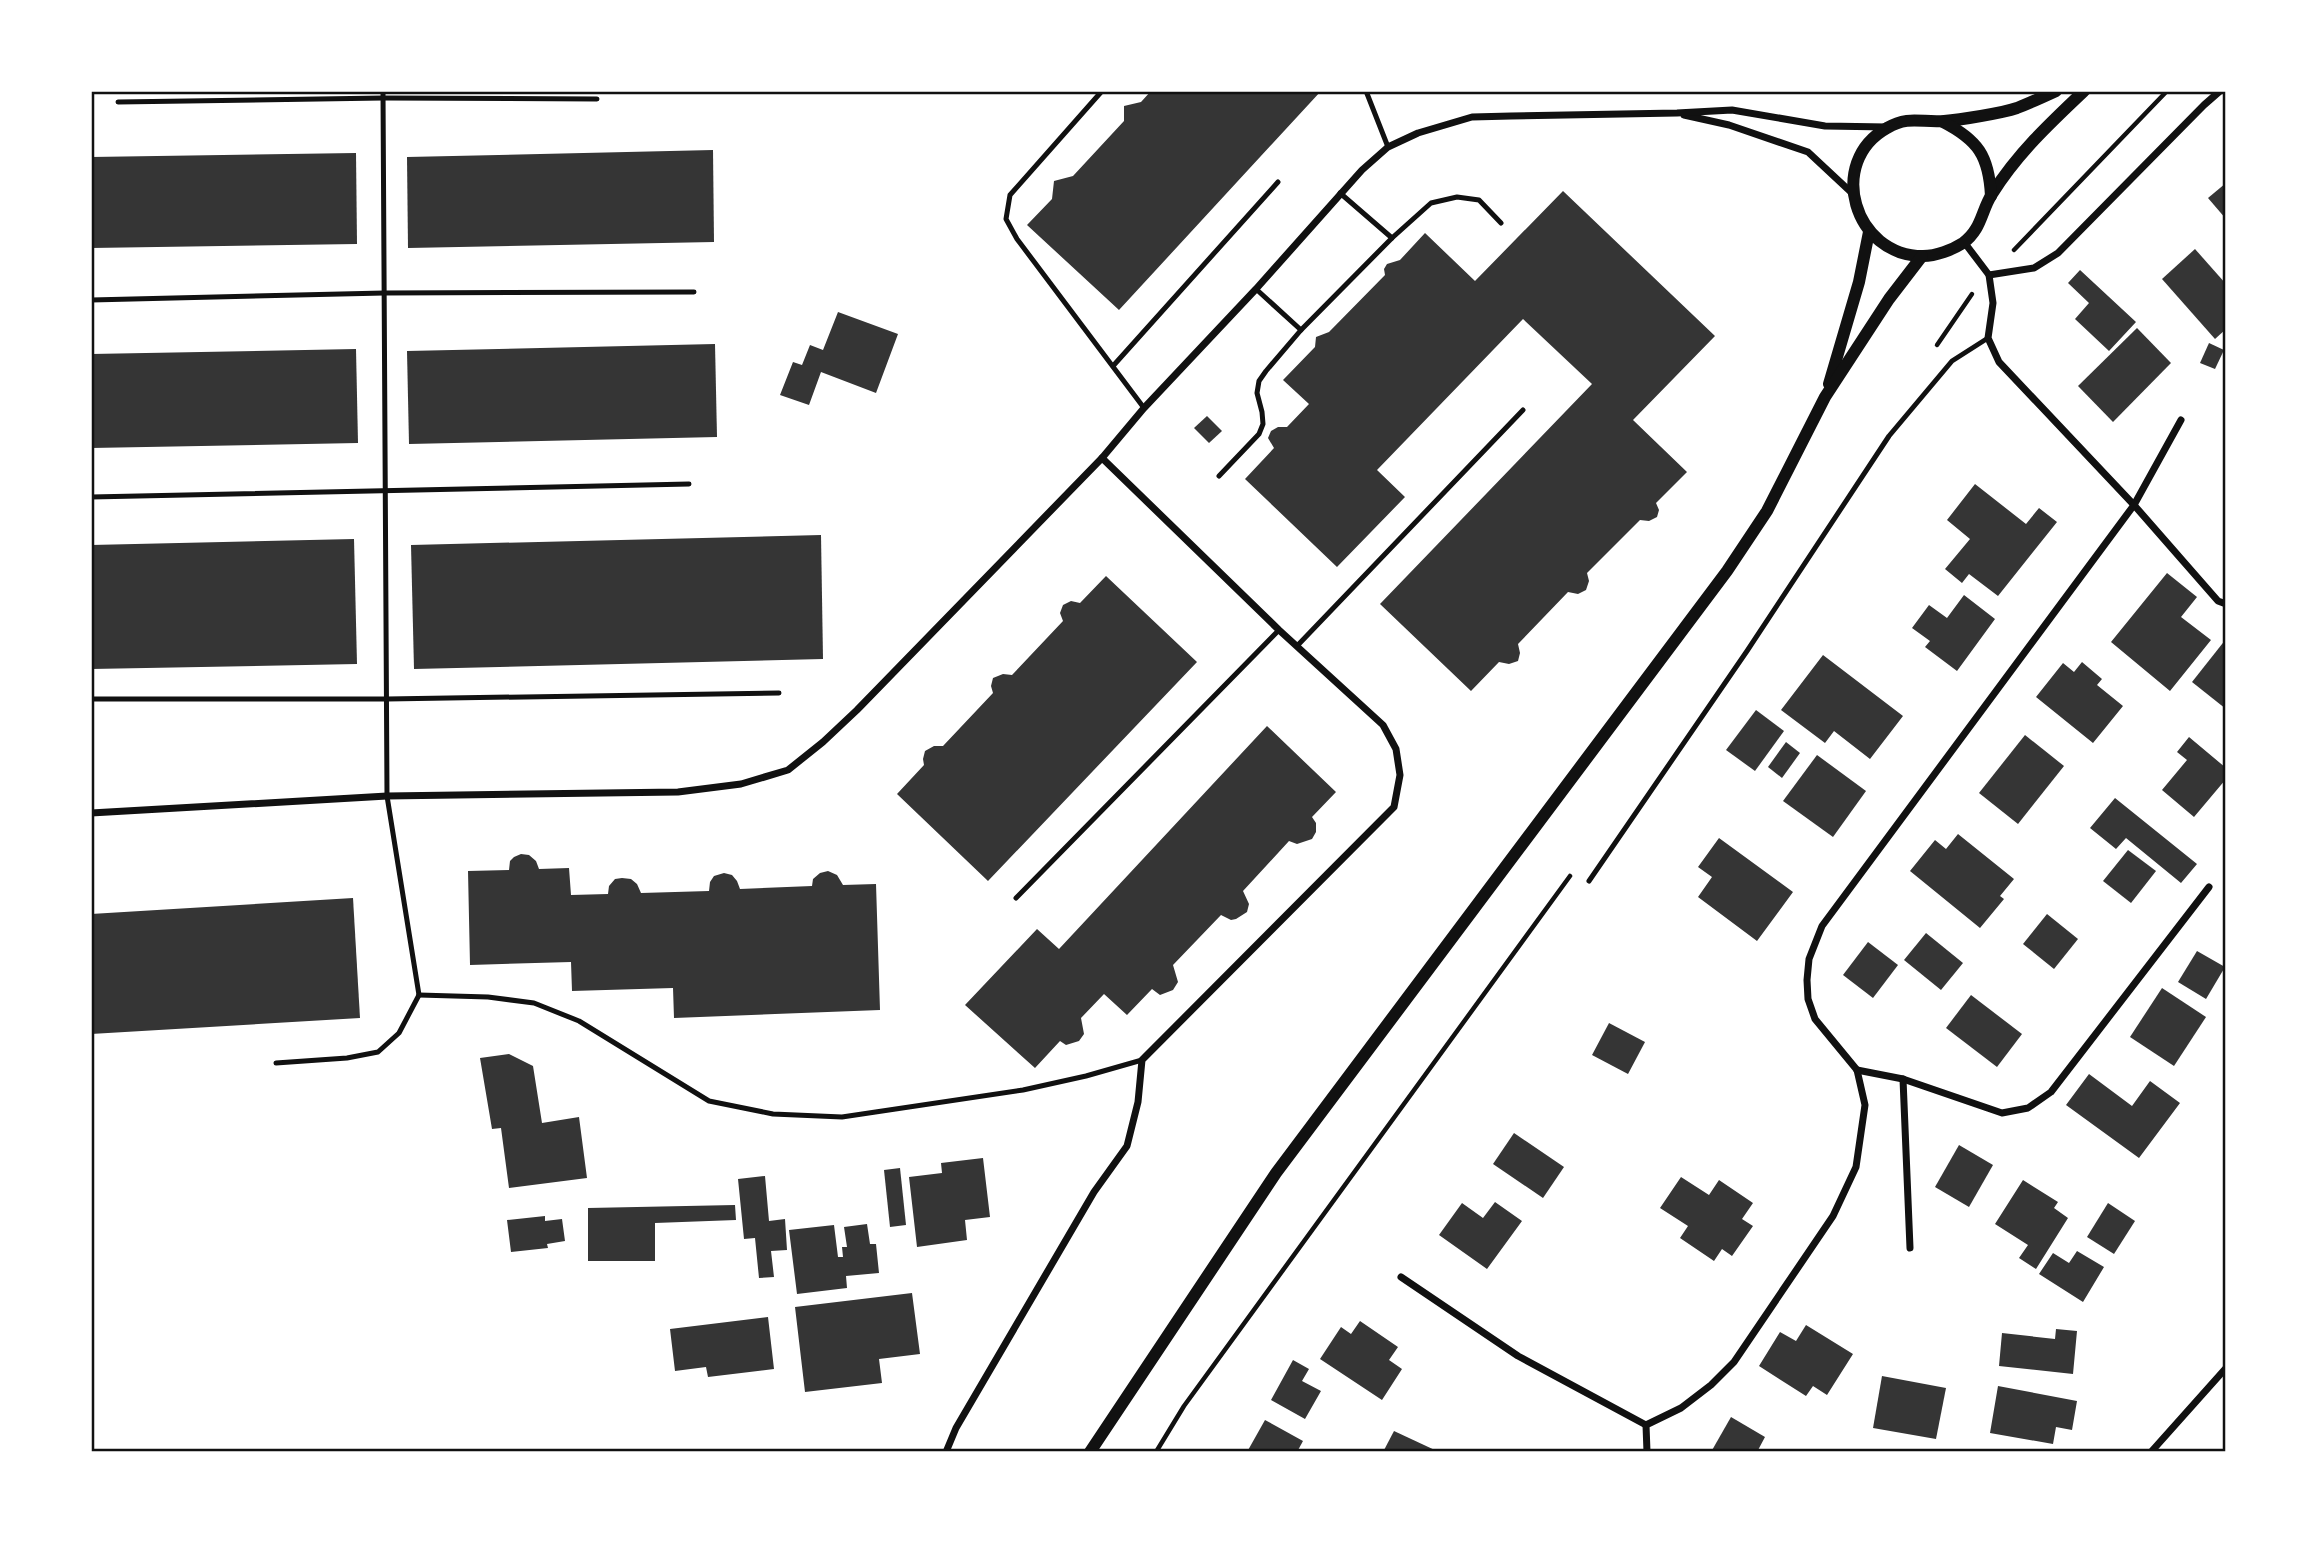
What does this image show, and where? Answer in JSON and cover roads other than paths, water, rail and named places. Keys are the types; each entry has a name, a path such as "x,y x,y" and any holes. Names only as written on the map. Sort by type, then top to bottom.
{"street":[{"path":"91,813 387,796 678,792 741,784 788,770 857,710 1101,458 1340,193 1388,147 1418,133 1472,117 1732,110 1825,126 1887,127 1914,118 1942,121 2015,109 2056,91"},
{"path":"1887,127 1872,139 1860,156 1854,174 1853,194 1858,214 1869,232 1893,250 1922,256 1944,252 1964,242 1982,222 1991,196 2033,139 2084,91"},
{"path":"1989,275 2034,268 2058,253 2220,91"},
{"path":"1677,113 1729,125 1808,152 1853,194"},
{"path":"1942,121 1964,132 1980,150 1990,172 1991,196"},
{"path":"1825,397 1859,282 1869,232"},
{"path":"1964,242 1989,275 1993,303 1988,338 1999,362 2134,505 2218,601 2226,604"},
{"path":"1090,1452 1276,1173 1727,571 1767,511 1825,397 1889,299 1922,256"},
{"path":"1646,1424 1681,1408 1711,1385 1734,1362 1833,1216 1856,1167 1865,1105 1857,1070 1815,1019 1808,999 1809,959 1822,926 2134,505 2181,420"},
{"path":"946,1452 956,1428 1094,1192 1127,1146 1138,1102 1142,1060 1394,807 1400,775 1396,748 1383,725 1279,630 1101,458"},
{"path":"1857,1070 1903,1079 2002,1113 2028,1108 2051,1092 2209,887"},
{"path":"1903,1079 1910,1248"},
{"path":"1401,1277 1518,1356 1646,1424"},
{"path":"2151,1452 2226,1368"},
{"path":"1646,1424 1647,1452"}],"lane":[{"path":"1102,91 1010,195 1006,219 1017,239 1144,408"},
{"path":"1366,91 1388,147"},
{"path":"118,102 383,94 597,99"},
{"path":"276,1063 347,1058 378,1052 399,1033 419,995 387,796 383,94"},
{"path":"1113,366 1278,182"},
{"path":"1340,193 1392,238"},
{"path":"1219,476 1259,434 1263,424 1257,393 1259,381 1301,330 1392,238 1431,203 1457,197 1479,200 1501,223"},
{"path":"1256,289 1301,330"},
{"path":"91,300 384,293 694,292"},
{"path":"1590,881 1889,436 1952,361 1988,338"},
{"path":"1297,646 1522,410"},
{"path":"91,497 689,484"},
{"path":"1016,898 1279,630"},
{"path":"91,699 387,699 779,693"},
{"path":"419,995 488,997 534,1003 579,1021 709,1101 773,1114 842,1117 1023,1090 1142,1060"}]}
